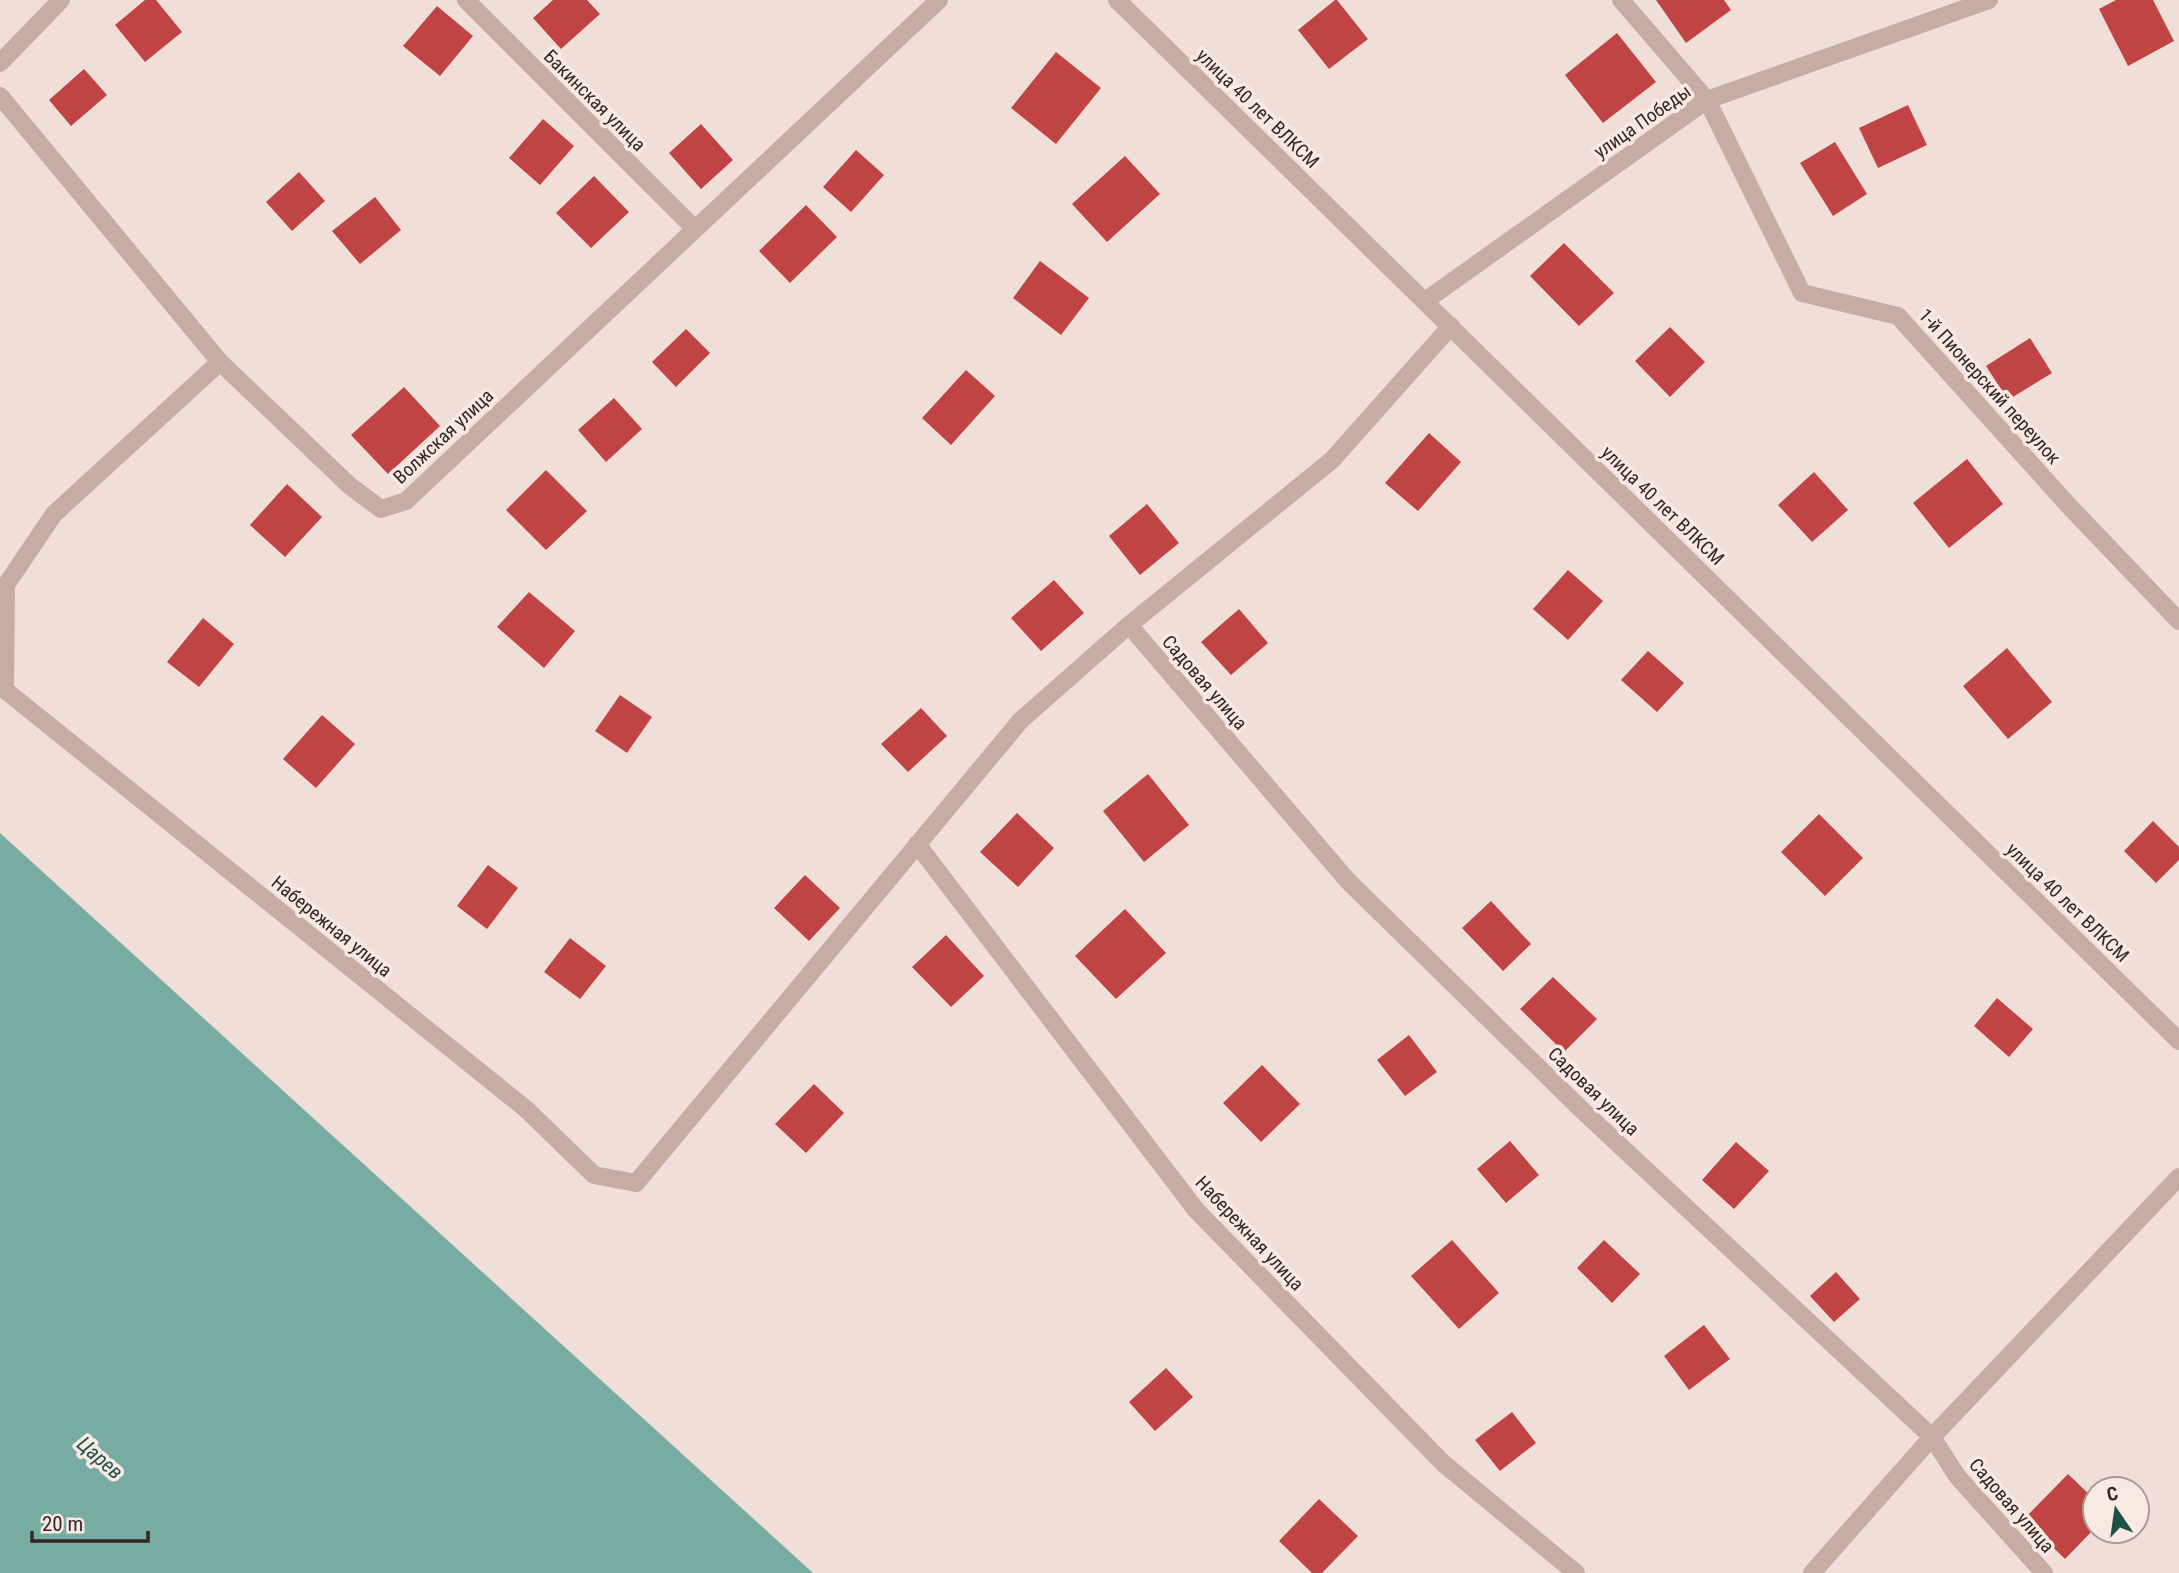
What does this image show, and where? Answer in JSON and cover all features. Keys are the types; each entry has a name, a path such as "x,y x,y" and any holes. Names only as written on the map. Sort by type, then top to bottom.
{"street":[{"path":"0,63 61,0"},
{"name":"Бакинская улица","path":"466,0 695,229"},
{"name":"Волжская улица","path":"0,96 220,362 350,486 381,509 405,501 939,0"},
{"name":"улица 40 лет ВЛКСМ","path":"1117,0 2179,1041"},
{"path":"1621,0 1707,100"},
{"name":"улица Победы","path":"1424,300 1707,100 1989,0"},
{"name":"1-й Пионерский переулок","path":"1707,100 1802,293 1898,316 2069,506 2179,621"},
{"path":"917,844 1021,720 1129,625 1332,460 1451,326"},
{"name":"Набережная улица","path":"220,362 54,514 6,585 5,690 526,1109 594,1175 636,1183 917,844 1196,1210 1443,1463 1576,1573"},
{"name":"Садовая улица","path":"1129,625 1348,881 1584,1112 1933,1437 1956,1476 2044,1573"},
{"path":"1812,1573 1933,1437 2179,1177"}],"water":[{"name":"Царев","path":"0,833 813,1573 0,1573"}],"building":[{"path":"145,0 156,0 182,32 145,62 115,25"},
{"path":"553,0 587,0 600,14 561,49 533,18"},
{"path":"1335,0 1368,39 1329,69 1298,30"},
{"path":"1656,0 1724,0 1731,10 1686,43"},
{"path":"2116,0 2153,0 2174,41 2128,66 2099,9"},
{"path":"437,6 473,36 440,76 403,46"},
{"path":"1617,33 1656,82 1603,123 1565,75"},
{"path":"1056,52 1101,88 1056,144 1011,108"},
{"path":"84,69 107,95 71,126 49,100"},
{"path":"1908,105 1927,145 1878,168 1859,128"},
{"path":"543,119 574,146 540,185 509,158"},
{"path":"701,124 733,160 701,189 669,153"},
{"path":"1835,142 1867,194 1833,216 1800,163"},
{"path":"856,150 884,175 851,212 823,187"},
{"path":"1125,156 1160,194 1107,242 1072,204"},
{"path":"299,172 325,201 292,231 266,202"},
{"path":"594,176 629,212 591,248 556,213"},
{"path":"375,197 401,230 360,264 332,231"},
{"path":"806,205 837,237 790,283 759,251"},
{"path":"1564,243 1614,293 1579,326 1530,276"},
{"path":"1040,261 1089,298 1061,335 1013,298"},
{"path":"1670,327 1705,362 1670,397 1635,361"},
{"path":"686,329 710,353 676,387 652,362"},
{"path":"2030,338 2052,373 2008,400 1986,366"},
{"path":"966,370 995,396 951,445 922,418"},
{"path":"404,387 440,426 388,474 351,435"},
{"path":"614,398 642,429 606,462 578,430"},
{"path":"1429,433 1461,462 1418,511 1385,483"},
{"path":"1967,459 2003,504 1949,548 1913,503"},
{"path":"546,470 587,511 546,550 506,510"},
{"path":"1814,472 1848,510 1812,542 1778,505"},
{"path":"287,484 322,517 285,557 250,525"},
{"path":"1147,504 1179,543 1140,575 1109,536"},
{"path":"1568,570 1603,601 1568,640 1533,609"},
{"path":"1054,580 1084,613 1041,651 1011,618"},
{"path":"529,592 575,631 544,668 497,627"},
{"path":"1239,609 1268,643 1231,675 1201,642"},
{"path":"203,618 234,644 199,687 167,662"},
{"path":"2007,648 2052,702 2008,739 1963,686"},
{"path":"1648,651 1684,683 1657,712 1621,680"},
{"path":"620,695 652,717 627,753 595,731"},
{"path":"921,708 947,736 908,772 881,744"},
{"path":"322,715 355,744 316,788 283,759"},
{"path":"1148,774 1189,825 1144,862 1103,811"},
{"path":"1017,813 1054,848 1018,887 980,852"},
{"path":"1819,814 1863,858 1825,896 1781,852"},
{"path":"2153,821 2179,847 2179,860 2156,883 2124,851"},
{"path":"488,865 518,888 487,929 457,906"},
{"path":"805,875 840,908 809,941 774,908"},
{"path":"1491,901 1531,944 1503,971 1462,928"},
{"path":"1125,909 1166,953 1116,999 1075,956"},
{"path":"946,935 984,976 951,1007 912,967"},
{"path":"570,938 606,966 580,999 544,972"},
{"path":"1553,977 1597,1019 1564,1052 1520,1009"},
{"path":"1997,998 2033,1029 2009,1057 1974,1026"},
{"path":"1409,1035 1437,1072 1405,1096 1377,1060"},
{"path":"1262,1065 1300,1104 1261,1142 1223,1103"},
{"path":"814,1084 844,1113 806,1153 775,1124"},
{"path":"1510,1141 1539,1175 1506,1203 1477,1169"},
{"path":"1736,1142 1769,1171 1734,1209 1702,1180"},
{"path":"1452,1240 1499,1293 1459,1329 1411,1276"},
{"path":"1604,1240 1640,1274 1612,1303 1577,1268"},
{"path":"1836,1272 1860,1299 1834,1322 1810,1296"},
{"path":"1704,1325 1730,1359 1689,1390 1664,1356"},
{"path":"1166,1368 1193,1397 1155,1431 1129,1402"},
{"path":"1512,1412 1536,1443 1500,1471 1475,1440"},
{"path":"2068,1474 2081,1487 2081,1542 2065,1559 2024,1519"},
{"path":"1319,1499 1358,1536 1322,1573 1312,1573 1279,1541"}]}
